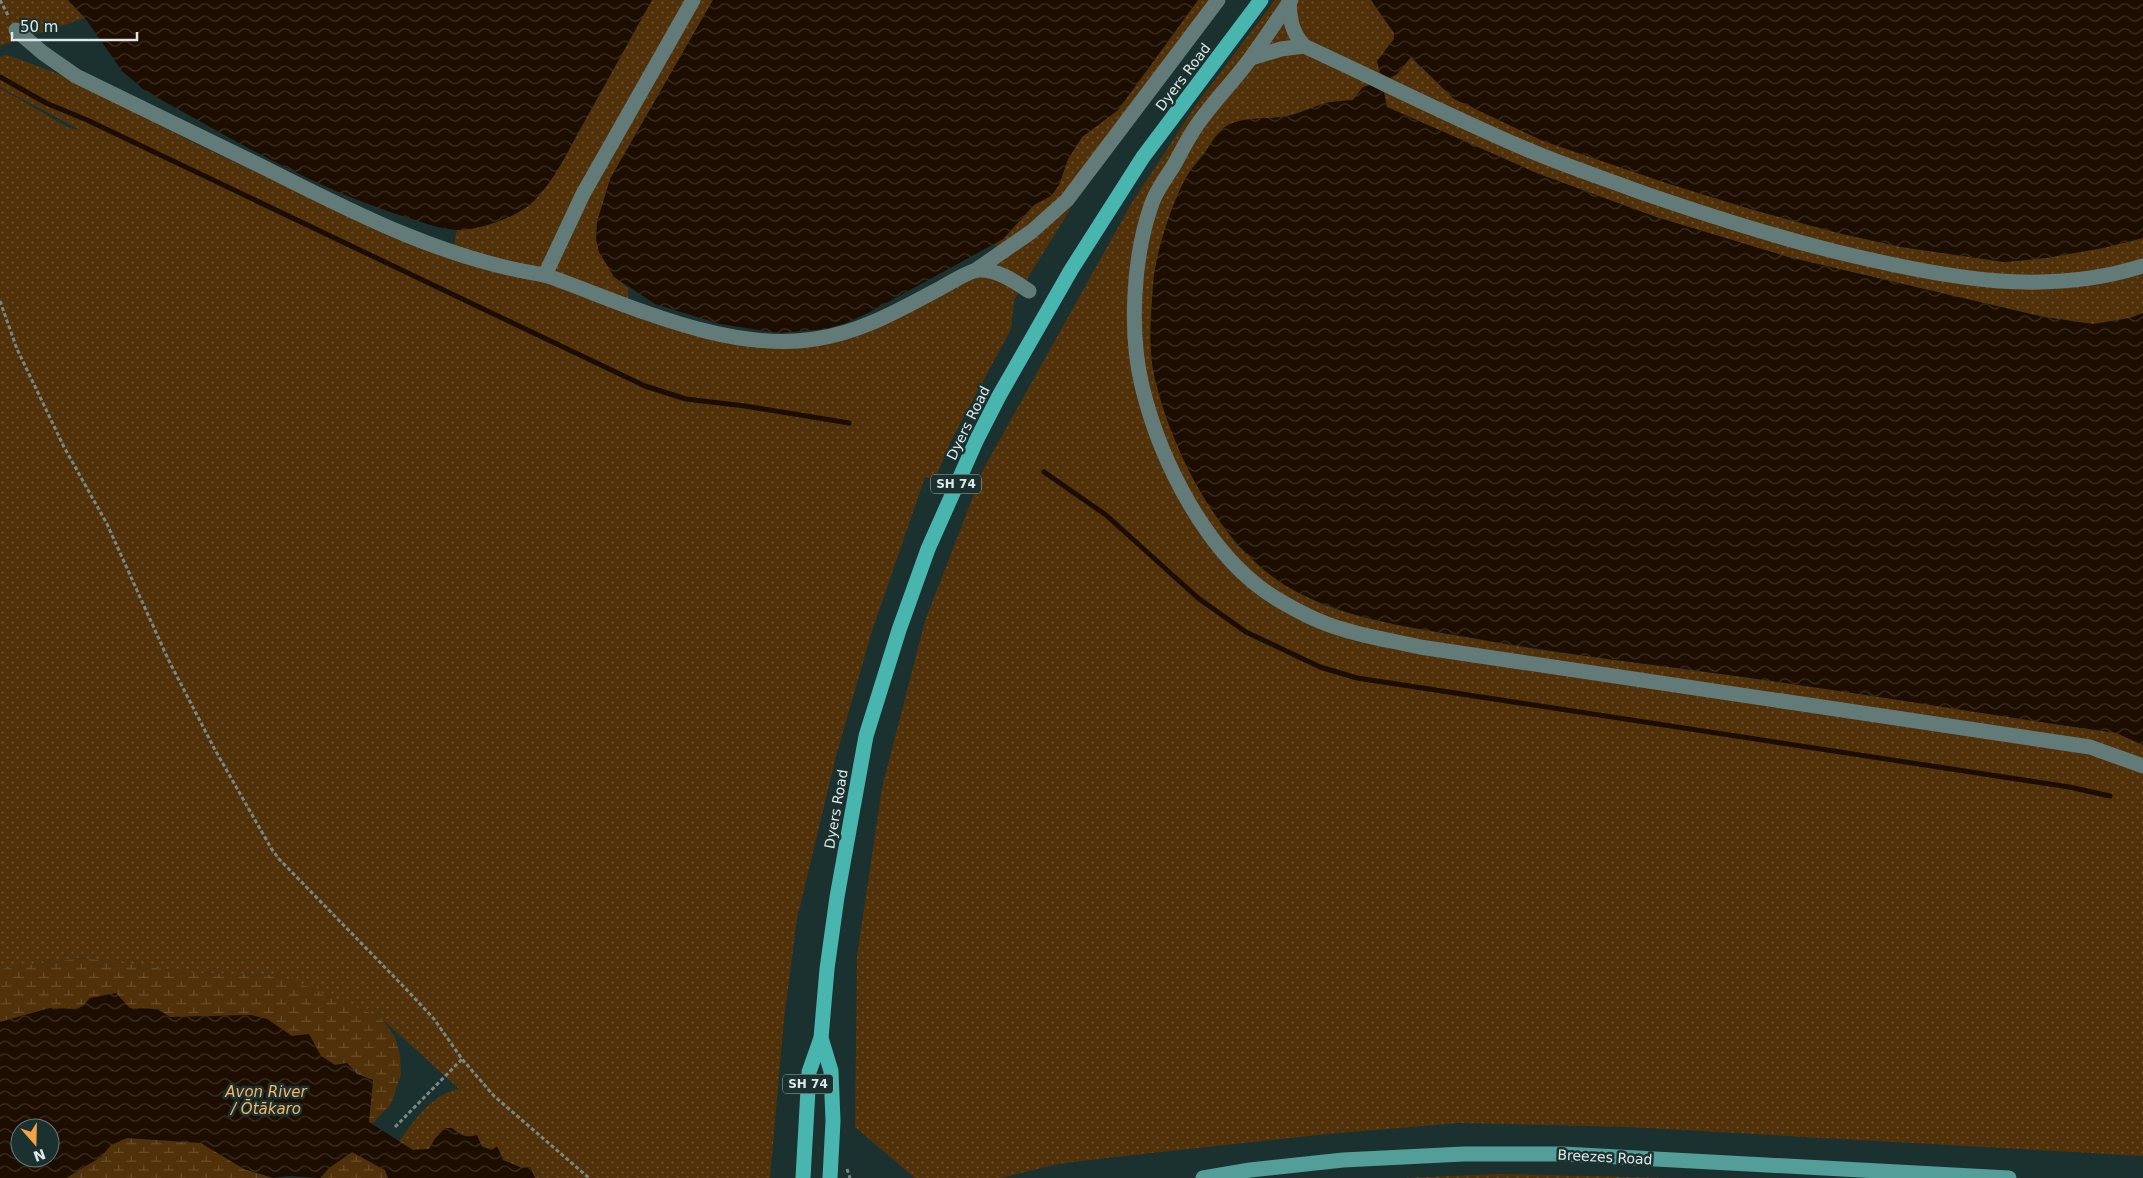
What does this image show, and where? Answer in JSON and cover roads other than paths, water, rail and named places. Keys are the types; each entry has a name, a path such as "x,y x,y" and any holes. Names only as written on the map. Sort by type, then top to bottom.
{"highway":[{"name":"Dyers Road","path":"803,1178 809,1072 821,1038 827,969 837,897 866,736 898,630 928,550 977,438 1070,270 1144,157 1261,0"},
{"name":"Dyers Road","path":"821,1038 831,1071 833,1121 830,1178"}],"main road":[{"name":"Breezes Road","path":"1203,1178 1250,1170 1343,1160 1464,1154 1563,1154 2009,1178"}],"lane":[{"path":"545,275 583,194 693,0"},
{"path":"16,30 43,53 76,76 348,210 403,233 480,262 545,275 670,320 747,339 789,342 834,336 851,331 903,308 975,270 1031,232 1067,200 1218,0"},
{"path":"1290,1 1290,22 1295,35 1304,46 1527,150 1672,202 1796,242 1900,267 2010,283 2047,283 2105,277 2143,266"},
{"path":"1290,1 1251,58 1197,126 1151,204 1140,253 1135,328 1142,385 1158,438 1177,482 1204,526 1221,549 1244,573 1275,598 1341,629 1420,647 2090,747 2143,766"},
{"path":"1251,58 1282,49 1304,46"},
{"path":"975,270 991,270 1029,291"}],"water":[{"path":"68,0 652,0 561,164 541,193 526,208 507,218 486,226 456,230 437,227 405,217 304,177 144,90 122,71 85,18"},
{"path":"713,0 1198,0 1118,110 1082,137 1068,159 1059,185 1051,196 1034,205 1003,239 870,312 846,323 825,329 779,333 720,324 655,304 614,277 599,252 596,239 597,222 610,179"},
{"path":"1371,0 2143,0 2143,238 2103,248 2046,258 2004,262 1901,247 1838,233 1750,209 1666,183 1543,141 1454,99 1411,57 1397,74 1390,78 1380,73 1377,61 1394,39 1394,33"},
{"path":"1374,84 1383,88 1387,107 1539,174 1656,217 1788,257 2044,317 2093,324 2130,318 2143,313 2143,745 2116,733 1798,685 1547,650 1394,624 1329,606 1288,587 1263,569 1241,548 1220,522 1202,494 1186,464 1162,404 1152,364 1151,342 1153,285 1157,258 1171,211 1184,182 1217,134 1224,128 1242,120 1287,116 1330,102 1353,100 1363,87"},
{"name":"Avon River / Ōtākaro","path":"116,993 130,1008 157,1009 170,1017 251,1015 267,1019 292,1036 309,1034 321,1056 335,1065 347,1063 357,1074 373,1080 369,1122 413,1150 429,1149 445,1128 452,1128 463,1136 477,1135 482,1147 492,1150 497,1146 503,1160 522,1168 530,1167 535,1178 388,1178 385,1170 352,1152 329,1168 320,1178 289,1176 273,1178 244,1169 201,1143 127,1138 111,1145 101,1157 66,1178 0,1178 0,1022 50,1008 74,1009 83,1006 90,998"}],"waterway":[{"path":"0,77 46,103 87,120 645,386 686,399 745,406 849,423"},
{"path":"1044,472 1106,515 1198,598 1246,632 1320,667 1357,678 2069,787 2110,796"}]}
